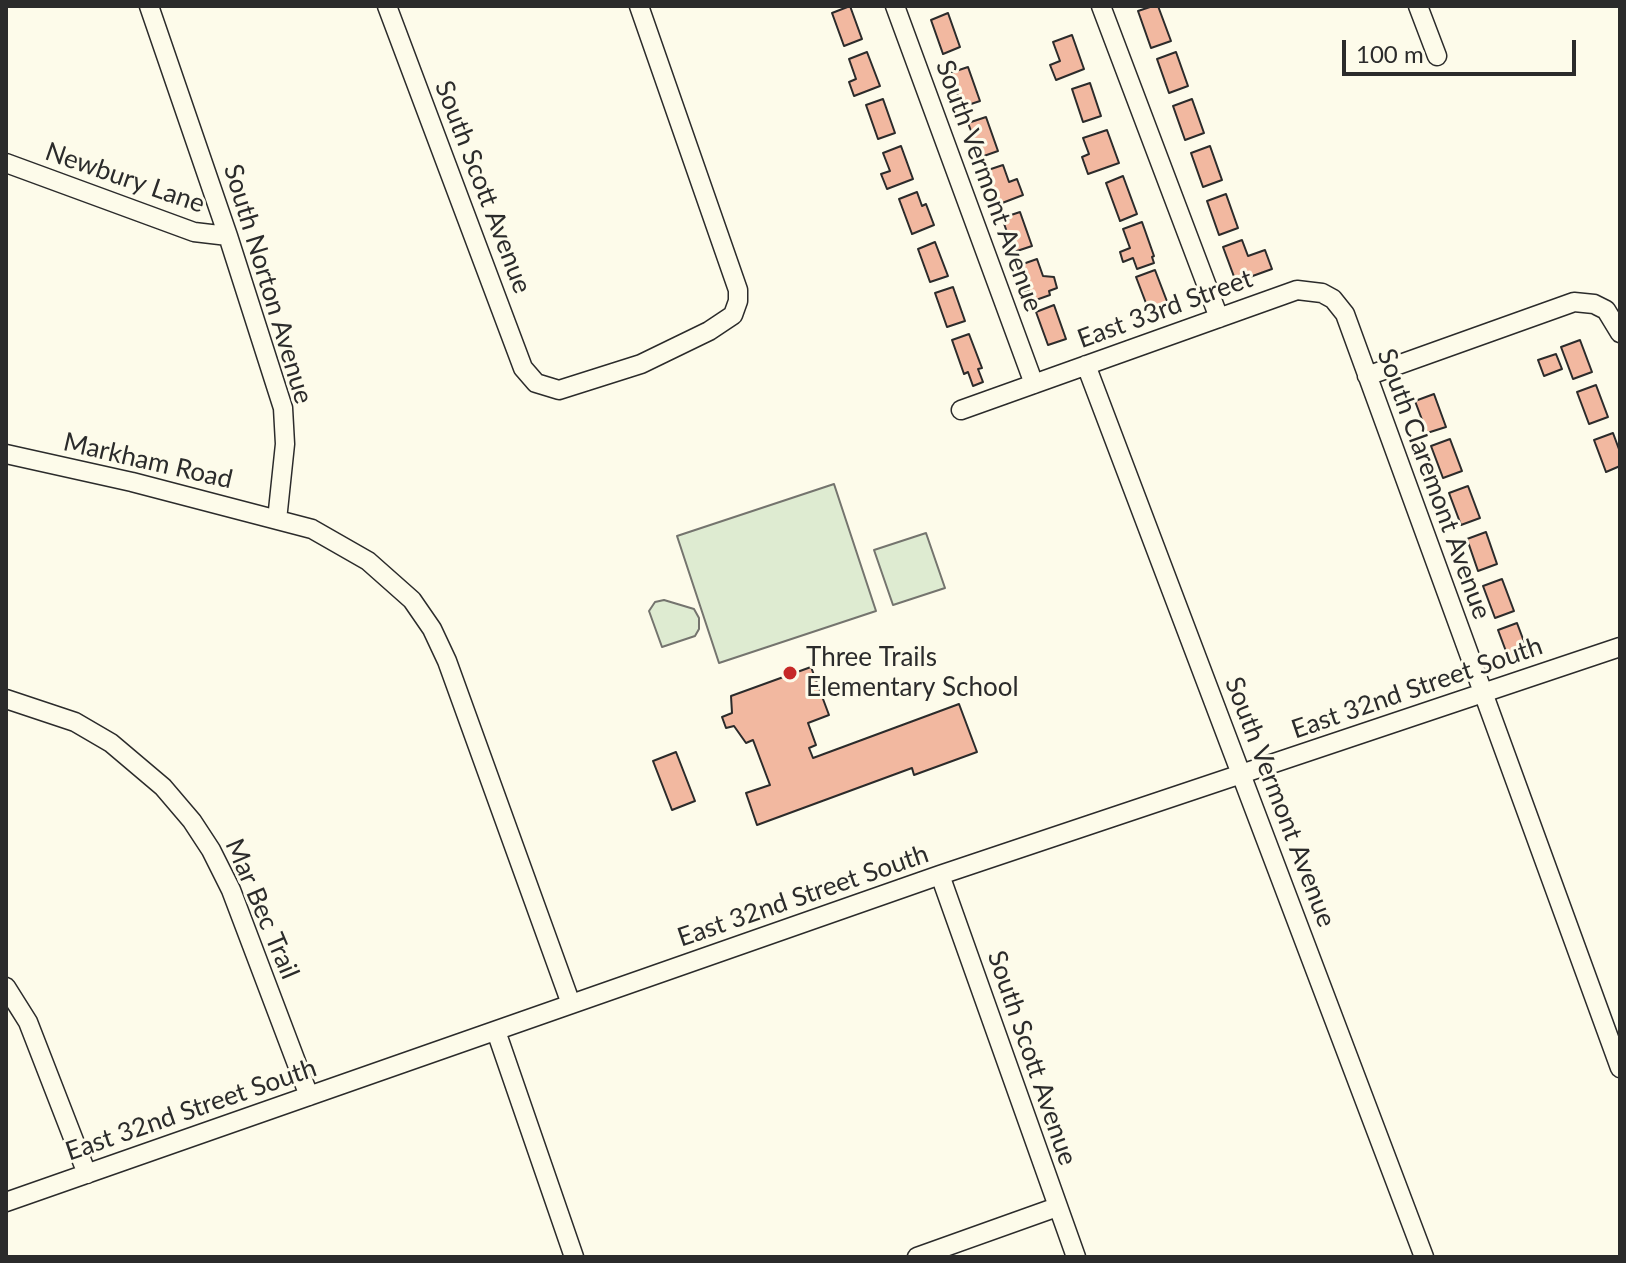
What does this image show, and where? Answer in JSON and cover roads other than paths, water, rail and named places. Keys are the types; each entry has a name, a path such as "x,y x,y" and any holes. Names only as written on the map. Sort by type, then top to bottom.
{"street":[{"name":"South Norton Avenue","path":"149,6 283,408 285,444 277,520"},
{"name":"South Scott Avenue","path":"387,6 523,368 536,383 559,390 641,364 709,331 733,315 738,301 738,290 639,6"},
{"name":"South Vermont Avenue","path":"895,6 1034,384"},
{"path":"1101,6 1219,318"},
{"path":"1418,6 1437,56"},
{"name":"Newbury Lane","path":"6,163 194,232 228,236"},
{"name":"East 33rd Street","path":"961,410 1297,290 1315,292"},
{"name":"South Claremont Avenue","path":"1315,292 1333,299 1345,314 1620,1068"},
{"path":"1367,376 1574,302 1590,303 1606,310 1620,333"},
{"name":"South Vermont Avenue","path":"1086,365 1424,1257"},
{"name":"Markham Road","path":"6,454 132,482 277,520"},
{"path":"277,520 312,529 368,561 412,600 432,629 447,661 571,1004"},
{"name":"East 32nd Street South","path":"6,1202 940,875 1620,647"},
{"name":"Mar Bec Trail","path":"6,699 75,722 111,743 163,787 192,821 231,890 309,1096"},
{"name":"South Scott Avenue","path":"940,875 1076,1257"},
{"path":"6,987 28,1022 87,1174"},
{"path":"496,1031 574,1257"},
{"path":"917,1257 1057,1207"}],"place":[{"name":"Three Trails Elementary School","path":"790,673"}]}
